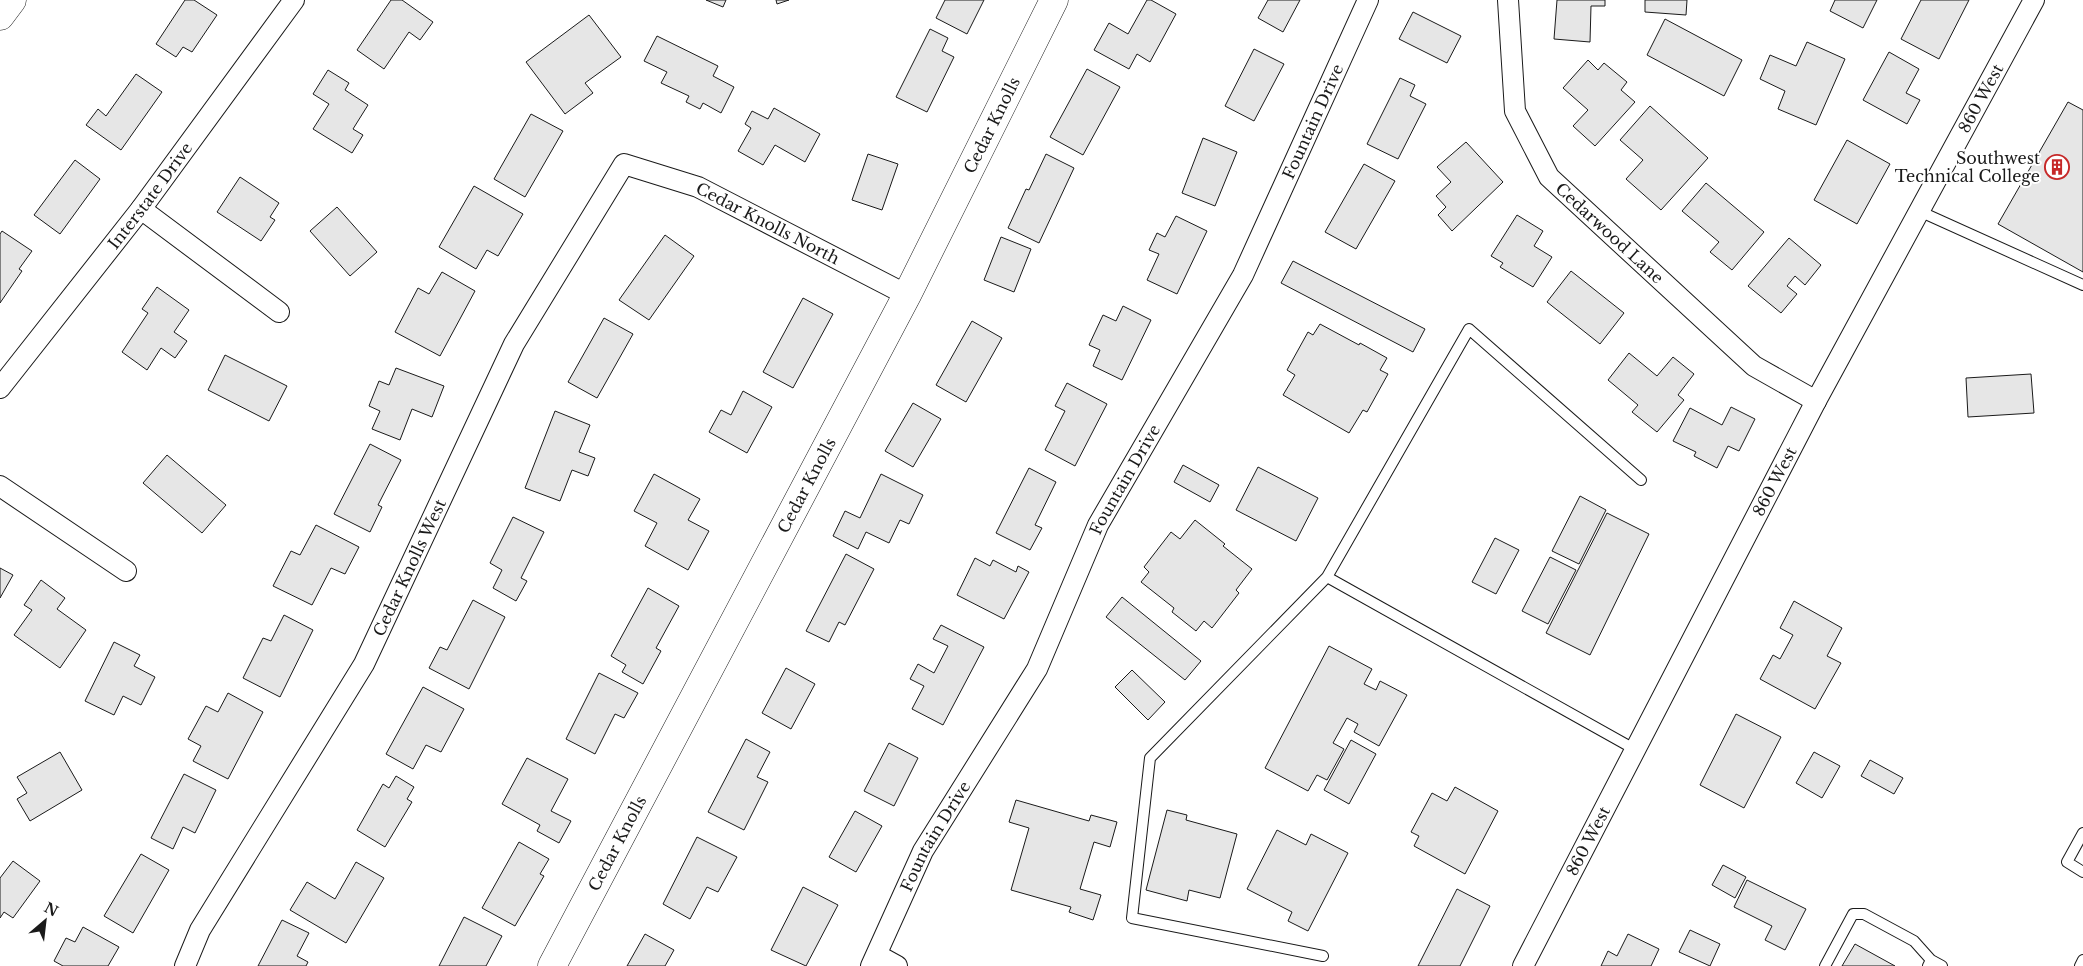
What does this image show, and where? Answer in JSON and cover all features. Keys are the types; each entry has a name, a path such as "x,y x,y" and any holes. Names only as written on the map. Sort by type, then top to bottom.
{"main road":[{"path":"0,16 12,0"},
{"name":"Cedar Knolls","path":"552,966 907,295 1054,0"}],"street":[{"name":"Interstate Drive","path":"0,388 141,210 294,0"},
{"name":"Fountain Drive","path":"874,961 924,851 1036,669 1098,525 1243,275 1368,0"},
{"name":"Cedarwood Lane","path":"1508,0 1515,111 1549,177 1754,366 1816,401"},
{"name":"860 West","path":"1523,966 1816,401 2034,0"},
{"name":"Cedar Knolls North","path":"624,164 698,187 907,295"},
{"name":"Cedar Knolls West","path":"185,966 200,930 364,664 514,344 624,164"},
{"path":"141,210 279,312"},
{"path":"0,486 126,571"},
{"path":"874,961 897,966"}],"lane":[{"path":"1918,212 2083,285"},
{"path":"1323,956 1132,918 1150,758 1327,577 1469,329 1641,480"},
{"path":"1327,577 1636,750"},
{"path":"2083,833 2067,862 2083,872"},
{"path":"1825,966 1853,914 1864,914 1914,941 1929,963 1942,966"},
{"path":"2080,966 2083,960"}],"building":[{"path":"185,0 194,0 217,15 192,52 183,47 176,57 156,44"},
{"path":"391,0 402,0 433,22 420,40 409,32 384,69 357,50"},
{"path":"706,0 726,0 723,7"},
{"path":"776,0 789,0 777,4"},
{"path":"945,0 984,0 967,34 936,18"},
{"path":"1147,0 1151,0 1176,14 1150,62 1137,54 1129,69 1094,50 1109,23 1128,34"},
{"path":"1268,0 1300,0 1283,32 1258,18"},
{"path":"1557,0 1605,0 1605,6 1591,6 1590,42 1554,39"},
{"path":"1645,0 1687,0 1686,15 1645,12"},
{"path":"1835,0 1877,0 1863,28 1830,11"},
{"path":"1921,0 1969,0 1939,59 1901,39"},
{"path":"1413,12 1461,36 1447,63 1399,39"},
{"path":"589,15 621,57 585,83 593,93 565,114 526,62"},
{"path":"1665,19 1742,60 1724,96 1647,55"},
{"path":"930,29 948,38 942,51 954,57 927,112 896,97"},
{"path":"657,36 718,66 713,76 734,87 721,113 703,103 700,109 686,102 689,96 661,83 667,72 644,61"},
{"path":"1807,42 1845,59 1816,125 1778,109 1785,91 1760,79 1770,55 1796,66"},
{"path":"1254,49 1284,64 1254,121 1225,106"},
{"path":"1889,52 1919,69 1906,93 1920,100 1907,124 1863,100"},
{"path":"1588,60 1598,70 1604,63 1627,82 1621,90 1635,102 1595,146 1573,126 1588,110 1563,88"},
{"path":"1087,69 1120,87 1083,155 1050,137"},
{"path":"328,70 349,83 345,90 368,105 353,129 363,135 352,153 313,129 329,104 313,94"},
{"path":"136,74 162,92 121,150 86,125 98,109 106,116"},
{"path":"1400,78 1415,85 1410,96 1426,104 1398,159 1367,144"},
{"name":"Southwest Technical College","path":"2068,102 2083,110 2083,272 1998,224"},
{"path":"1650,106 1708,158 1661,210 1626,179 1643,160 1620,140"},
{"path":"774,108 820,134 805,162 775,145 763,165 738,151 751,128 745,124 752,111 768,119"},
{"path":"531,114 563,131 525,197 494,179"},
{"path":"1203,138 1237,152 1215,206 1182,193"},
{"path":"1847,140 1890,164 1857,224 1814,200"},
{"path":"1466,142 1503,182 1452,231 1438,215 1446,207 1436,196 1451,182 1437,167"},
{"path":"868,154 898,164 882,210 852,200"},
{"path":"1046,154 1074,168 1039,243 1008,228 1026,189 1029,190"},
{"path":"75,160 100,179 60,234 34,215"},
{"path":"1364,164 1395,181 1356,249 1325,232"},
{"path":"240,177 279,203 270,217 275,220 261,241 217,212"},
{"path":"1706,183 1764,232 1732,270 1710,252 1719,242 1682,211"},
{"path":"474,186 523,214 498,256 487,250 476,269 439,247"},
{"path":"337,207 377,252 350,276 310,231"},
{"path":"1517,215 1543,231 1534,246 1552,257 1533,287 1500,267 1503,263 1491,256"},
{"path":"1176,216 1207,231 1177,294 1147,280 1159,254 1149,250 1157,233 1165,237"},
{"path":"2,231 32,251 19,269 22,271 0,303 0,234"},
{"path":"665,235 694,256 649,320 619,300"},
{"path":"1001,237 1031,249 1014,292 984,280"},
{"path":"1789,238 1821,265 1805,285 1795,276 1787,286 1797,294 1781,313 1748,286"},
{"path":"1293,261 1425,329 1413,352 1281,283"},
{"path":"1571,271 1624,313 1600,344 1547,302"},
{"path":"442,272 475,291 440,356 395,332 418,288 429,294"},
{"path":"157,287 189,310 174,332 187,341 175,358 161,348 147,370 122,352 148,313 142,309"},
{"path":"803,298 833,314 793,388 763,372"},
{"path":"1123,306 1151,320 1122,380 1093,366 1100,350 1089,345 1103,315 1116,321"},
{"path":"604,318 633,334 597,398 568,382"},
{"path":"972,321 1002,338 966,402 936,385"},
{"path":"1320,324 1387,358 1380,370 1388,374 1367,412 1363,410 1349,433 1283,395 1295,375 1287,370 1308,332 1313,335"},
{"path":"1629,353 1657,376 1673,357 1694,374 1678,395 1684,400 1657,432 1632,412 1638,405 1608,380"},
{"path":"225,355 287,386 269,421 208,390"},
{"path":"396,368 444,386 432,417 412,409 400,440 372,429 380,411 369,406 379,381 389,385"},
{"path":"2031,374 2034,413 1968,417 1966,378"},
{"path":"1067,383 1107,404 1075,466 1045,450 1065,411 1055,406"},
{"path":"743,391 772,407 747,453 709,432 721,410 731,415"},
{"path":"913,403 941,419 913,467 885,451"},
{"path":"1731,407 1755,419 1739,451 1728,446 1717,468 1694,456 1696,452 1673,441 1690,408 1722,425"},
{"path":"555,411 590,425 579,452 595,458 588,476 572,470 560,501 525,488"},
{"path":"370,444 401,460 378,505 382,507 370,532 334,514"},
{"path":"167,455 226,505 202,533 143,483"},
{"path":"1183,465 1219,485 1210,502 1174,482"},
{"path":"1258,467 1318,498 1296,541 1236,510"},
{"path":"1029,468 1056,482 1035,525 1042,528 1030,550 996,533"},
{"path":"654,474 700,499 688,520 709,531 688,570 645,546 657,523 634,511"},
{"path":"881,474 923,495 909,524 900,520 889,543 866,532 858,549 833,536 845,511 860,518"},
{"path":"1580,496 1606,510 1579,564 1552,551"},
{"path":"1607,513 1649,534 1590,655 1546,633"},
{"path":"513,517 544,532 521,578 527,581 516,601 493,588 502,570 490,563"},
{"path":"1195,520 1252,569 1236,590 1239,593 1212,628 1204,621 1196,631 1172,612 1174,608 1141,582 1149,572 1144,567 1171,532 1180,539"},
{"path":"316,525 359,547 345,574 331,568 312,605 273,586 291,551 300,555"},
{"path":"1495,538 1519,550 1496,594 1472,582"},
{"path":"846,554 874,569 845,625 839,622 829,642 806,631"},
{"path":"1550,557 1576,570 1548,624 1522,611"},
{"path":"975,558 990,566 993,560 1016,572 1018,566 1029,572 1004,619 957,595"},
{"path":"0,568 13,575 0,598"},
{"path":"41,580 65,598 57,609 86,630 60,668 14,635 32,610 24,605"},
{"path":"648,588 679,606 656,648 661,651 643,684 622,672 626,665 611,656"},
{"path":"1122,597 1201,661 1185,680 1106,617"},
{"path":"473,600 505,617 469,689 429,668 440,647 447,650"},
{"path":"1794,601 1842,628 1827,656 1841,663 1815,709 1760,679 1773,655 1780,659 1793,635 1780,628"},
{"path":"284,615 313,630 280,697 243,678 263,638 271,641"},
{"path":"941,625 984,647 943,725 912,709 924,686 910,679 918,664 934,673 948,646 933,639"},
{"path":"114,642 140,655 134,666 155,677 141,705 123,696 114,715 85,701"},
{"path":"1329,646 1372,669 1364,684 1376,690 1380,681 1407,695 1379,746 1354,732 1358,724 1347,718 1333,743 1344,749 1327,780 1317,775 1308,791 1265,768"},
{"path":"786,668 815,684 791,729 762,713"},
{"path":"1132,670 1165,702 1148,720 1115,687"},
{"path":"599,673 638,693 624,718 615,714 595,754 566,739"},
{"path":"423,687 464,709 441,752 426,745 413,769 386,754"},
{"path":"228,693 263,712 228,779 193,761 201,746 188,739 206,706 218,712"},
{"path":"1736,714 1781,737 1744,808 1700,785"},
{"path":"746,739 770,752 757,777 768,782 744,830 708,812"},
{"path":"1351,740 1376,754 1349,804 1324,790"},
{"path":"889,743 918,758 894,806 864,791"},
{"path":"60,752 82,790 30,821 17,799 27,793 17,777"},
{"path":"1814,752 1840,766 1822,798 1796,783"},
{"path":"527,758 568,779 551,811 571,821 559,843 537,831 540,825 502,804"},
{"path":"1870,760 1903,778 1894,794 1861,776"},
{"path":"184,774 216,790 195,833 183,827 173,849 151,838"},
{"path":"396,776 414,787 407,799 412,802 385,847 357,830 383,784 389,788"},
{"path":"1455,787 1498,811 1465,874 1414,846 1419,836 1411,832 1432,793 1447,801"},
{"path":"1016,800 1089,821 1091,815 1117,822 1110,847 1094,842 1080,889 1101,895 1093,920 1069,912 1071,907 1011,890 1029,828 1009,822"},
{"path":"1167,810 1187,815 1186,820 1237,834 1220,898 1189,890 1187,901 1146,890"},
{"path":"855,811 882,826 856,872 829,857"},
{"path":"1277,830 1306,845 1311,834 1348,853 1308,931 1288,921 1292,912 1247,889"},
{"path":"697,837 737,857 718,892 707,887 690,919 663,904"},
{"path":"519,842 549,859 540,874 544,876 515,926 482,908"},
{"path":"141,854 169,870 133,933 104,916"},
{"path":"13,861 40,881 13,918 4,912 0,918 0,878"},
{"path":"356,862 384,878 346,943 290,910 307,882 335,899"},
{"path":"1723,865 1746,877 1735,898 1712,885"},
{"path":"1747,880 1806,909 1785,950 1765,940 1772,926 1734,907"},
{"path":"803,887 838,905 806,966 771,950"},
{"path":"1457,889 1490,906 1460,966 1418,966"},
{"path":"464,917 502,936 486,966 439,966"},
{"path":"282,920 309,933 297,956 308,962 306,966 258,966"},
{"path":"83,927 119,947 108,966 63,966 54,961 66,938 75,942"},
{"path":"1690,930 1720,944 1710,966 1679,952"},
{"path":"645,934 674,950 665,966 627,966"},
{"path":"1628,934 1659,949 1651,966 1601,966 1608,951 1617,956"},
{"path":"1855,944 1895,966 1842,966"}],"place":[{"name":"Southwest Technical College","path":"2057,167"}]}
